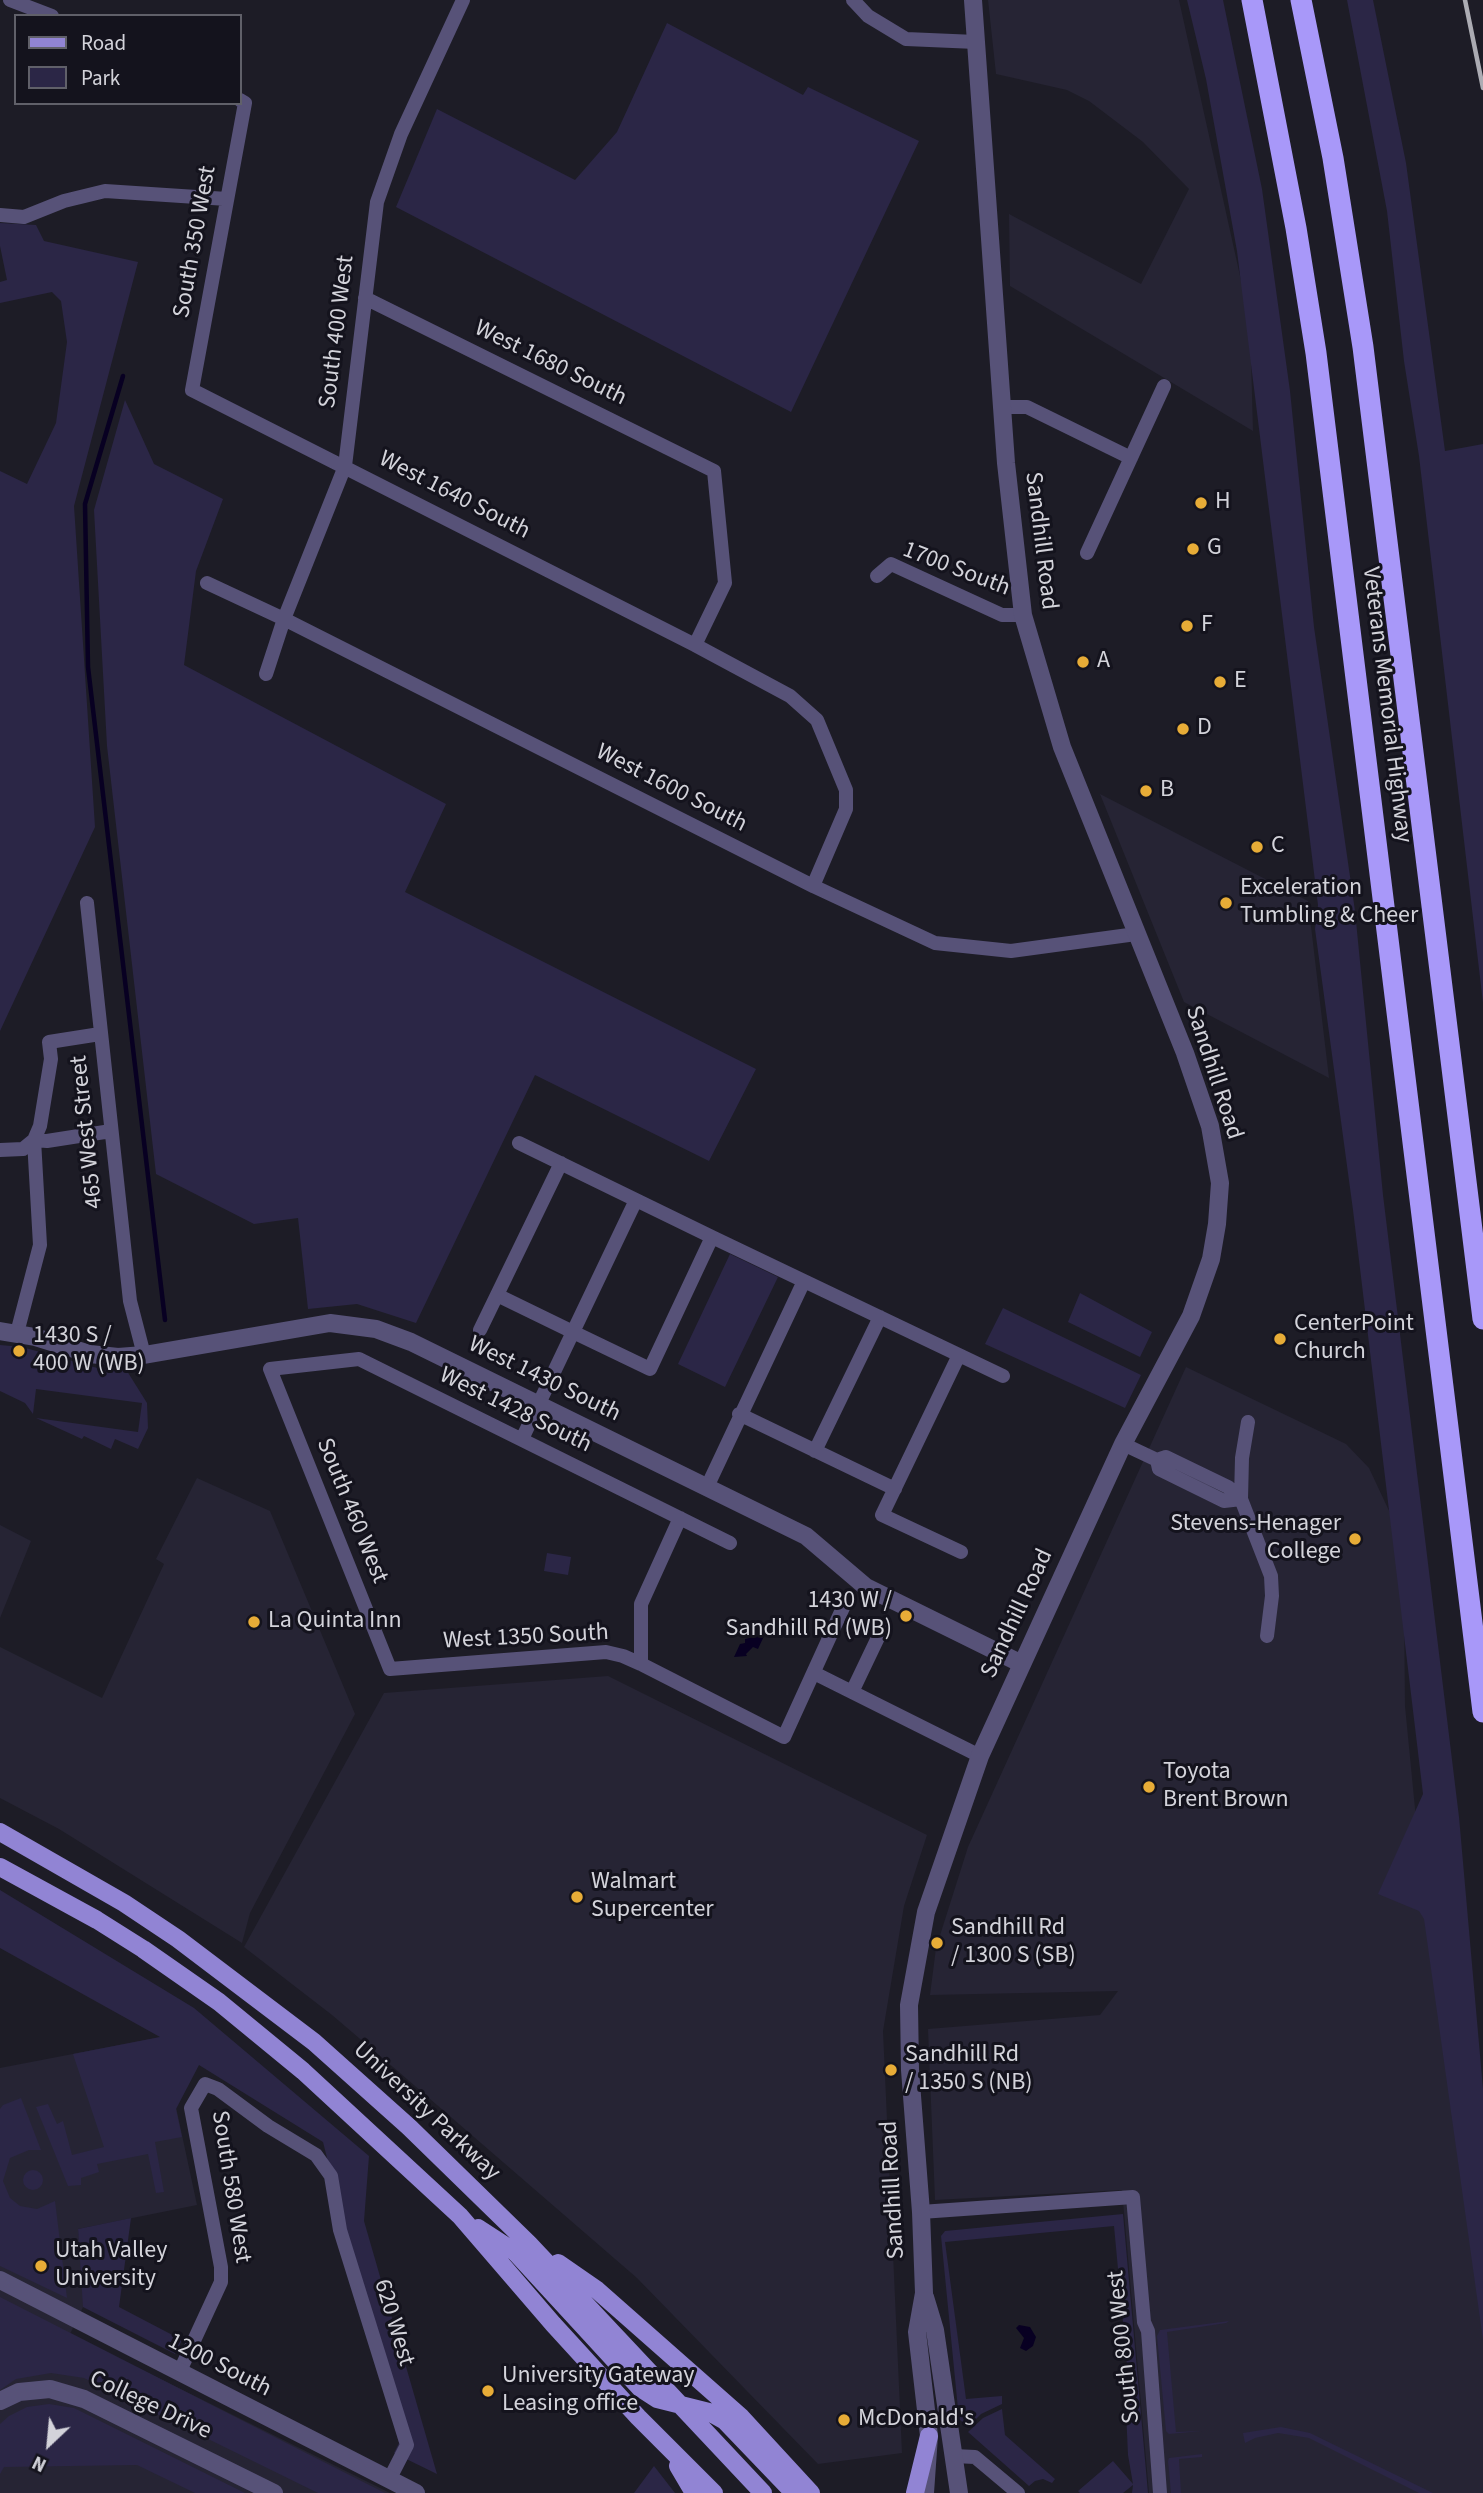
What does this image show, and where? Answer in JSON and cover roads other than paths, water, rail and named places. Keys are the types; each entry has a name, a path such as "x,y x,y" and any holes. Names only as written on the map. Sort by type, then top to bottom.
{"highway":[{"name":"Veterans Memorial Highway","path":"1252,0 1296,228 1316,353 1483,1712"},
{"name":"Veterans Memorial Highway","path":"1301,0 1333,158 1363,347 1483,1319"}],"main road":[{"name":"University Parkway","path":"0,1832 124,1903 214,1963 314,2042 409,2127 529,2244 763,2493"},
{"path":"0,1867 97,1920 143,1949 219,2002 303,2071 460,2216 638,2417 714,2493"},
{"path":"460,2216 515,2252 640,2388 657,2399 709,2412 725,2421 793,2493"},
{"path":"529,2244 597,2290 741,2417 811,2493"},
{"path":"915,2493 929,2436"},
{"path":"664,2442 694,2493"}],"street":[{"path":"10,0 46,14"},
{"name":"South 400 West","path":"266,674 284,619 345,466 377,202 401,134 462,0"},
{"path":"853,0 868,16 906,39 976,42"},
{"name":"Sandhill Road","path":"925,2493 929,2436 917,2332 924,2293 909,2005 926,1912 980,1756 1124,1444 1191,1316 1211,1259 1220,1183 1210,1126 1185,1053 1062,747 1023,615 1012,531 973,0"},
{"name":"South 350 West","path":"192,390 243,102"},
{"path":"0,215 24,217 64,201 105,191 227,199"},
{"name":"West 1680 South","path":"365,299 714,471 726,583 695,645"},
{"path":"1087,553 1164,386"},
{"name":"West 1640 South","path":"192,390 695,645 790,696 817,720 846,790 846,809 813,887"},
{"path":"1002,407 1027,407 1131,458"},
{"name":"1700 South","path":"877,576 891,564 1002,615 1023,615"},
{"name":"West 1600 South","path":"207,583 284,619 813,887 935,943 1012,951 1136,934"},
{"name":"465 West Street","path":"87,903 130,1301 144,1355"},
{"path":"9,1332 40,1245 34,1140 40,1126 51,1059 49,1042 100,1034"},
{"path":"0,1150 23,1149 34,1140 47,1141 111,1131"},
{"path":"519,1143 1003,1376"},
{"path":"480,1330 561,1163"},
{"path":"522,1439 636,1200"},
{"path":"497,1294 649,1369 712,1237"},
{"path":"707,1487 804,1281"},
{"path":"815,1451 880,1317"},
{"name":"West 1430 South","path":"9,1332 90,1354 118,1357 144,1355 330,1323 376,1329 411,1342 806,1536 866,1587 1022,1664"},
{"path":"959,1355 882,1515 961,1552"},
{"name":"West 1428 South","path":"270,1369 359,1359 730,1543"},
{"name":"South 460 West","path":"270,1369 390,1669"},
{"path":"739,1415 895,1489"},
{"path":"1248,1422 1242,1458 1241,1499 1270,1576 1272,1596 1267,1636"},
{"path":"1124,1444 1157,1460 1166,1457 1228,1487 1241,1499"},
{"path":"641,1664 641,1604 680,1518"},
{"path":"846,1601 814,1673 980,1756"},
{"path":"852,1692 884,1625"},
{"name":"West 1350 South","path":"390,1669 606,1652 641,1664 784,1737 814,1673"},
{"name":"South 580 West","path":"179,2373 221,2282 191,2108 205,2084 218,2089 268,2126 316,2155 331,2176"},
{"name":"620 West","path":"331,2176 341,2230 407,2445 389,2480"},
{"name":"South 800 West","path":"921,2213 1133,2197 1144,2322 1148,2331 1160,2493"},
{"name":"1200 South","path":"0,2280 416,2493"},
{"name":"Sandhill Road","path":"924,2293 935,2330 959,2493"},
{"name":"College Drive","path":"0,2401 19,2392 50,2389 84,2399 274,2493"},
{"path":"954,2456 975,2457 1018,2493"}],"waterway":[{"path":"123,376 85,504 88,667 165,1320"}],"railway":[{"path":"1465,0 1483,88"}],"place":[{"name":"H","path":"1201,503"},
{"name":"G","path":"1193,549"},
{"name":"F","path":"1187,626"},
{"name":"A","path":"1083,662"},
{"name":"E","path":"1220,682"},
{"name":"D","path":"1183,729"},
{"name":"B","path":"1146,791"},
{"name":"C","path":"1257,847"},
{"name":"Exceleration Tumbling & Cheer","path":"1226,903"},
{"name":"CenterPoint Church","path":"1280,1339"},
{"name":"1430 S / 400 W (WB)","path":"19,1351"},
{"name":"Stevens-Henager College","path":"1355,1539"},
{"name":"1430 W / Sandhill Rd (WB)","path":"906,1616"},
{"name":"La Quinta Inn","path":"254,1622"},
{"name":"Toyota Brent Brown","path":"1149,1787"},
{"name":"Walmart Supercenter","path":"577,1897"},
{"name":"Sandhill Rd / 1300 S (SB)","path":"937,1943"},
{"name":"Sandhill Rd / 1350 S (NB)","path":"891,2070"},
{"name":"Utah Valley University","path":"41,2266"},
{"name":"University Gateway Leasing office","path":"488,2391"},
{"name":"McDonald's","path":"844,2420"}]}
